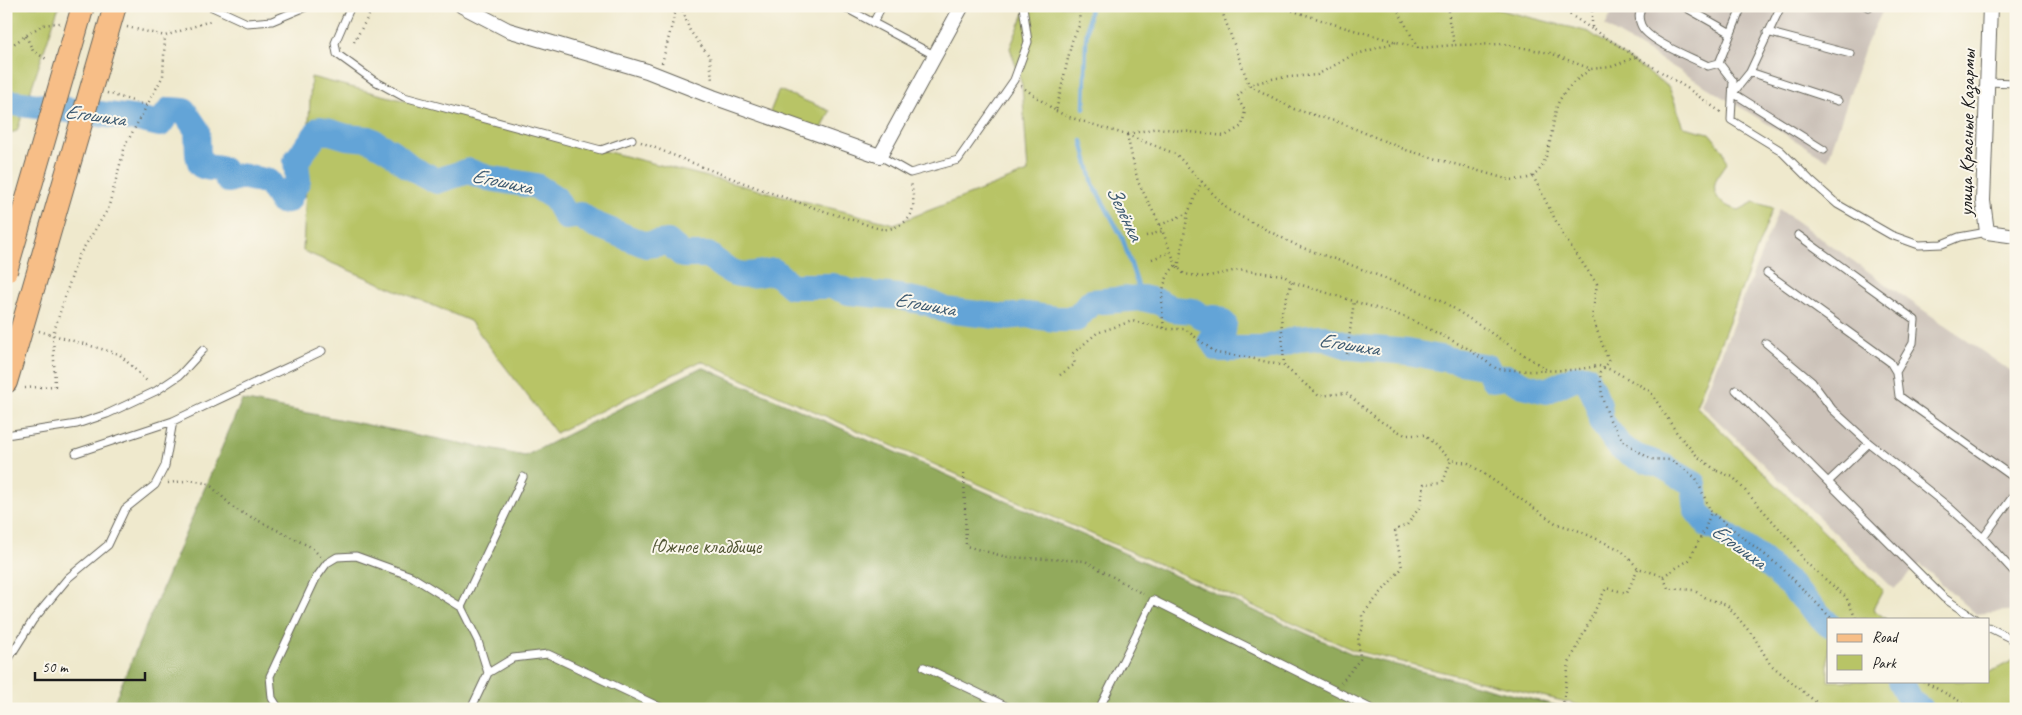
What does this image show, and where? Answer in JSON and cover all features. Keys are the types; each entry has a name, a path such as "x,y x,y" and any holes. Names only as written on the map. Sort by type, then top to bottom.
{"main road":[{"path":"6,271 83,6"},
{"path":"15,384 14,355 115,6"}],"street":[{"path":"462,6 508,30 647,71 713,97 880,156 962,6"},
{"name":"улица Красные Казармы","path":"1990,6 1983,201 1987,232 2016,236"}],"lane":[{"path":"210,6 247,24 272,21 308,6"},
{"path":"351,6 335,43 337,54 373,80 404,97 601,150 632,139"},
{"path":"842,6 934,55"},
{"path":"873,23 882,6"},
{"path":"880,156 910,173 958,160 1014,80 1028,42 1023,6"},
{"path":"1642,6 1639,14 1642,27 1651,37 1708,66 1719,63"},
{"path":"1683,6 1731,33"},
{"path":"1719,63 1742,6"},
{"path":"1733,93 1750,72 1767,32 1781,6"},
{"path":"1767,32 1851,54"},
{"path":"1719,63 1733,81 1731,120 1780,150 1810,180 1838,204 1891,236 1919,245 1942,244 1959,237 1987,232"},
{"path":"1750,72 1838,101"},
{"path":"1986,82 2016,83"},
{"path":"1733,93 1824,150"},
{"path":"1798,235 1915,320 1913,343 1896,372"},
{"path":"1767,273 1890,362 1896,372 1899,396 2016,479"},
{"path":"1766,343 1812,382 1832,409 1869,443 1950,508 1983,538 2016,574"},
{"path":"6,435 77,424 107,414 156,391 180,375 203,350"},
{"path":"76,453 173,421 322,351"},
{"path":"1736,390 1944,598 1974,618"},
{"path":"6,663 33,620 68,578 108,545 125,509 155,485 165,466 173,421"},
{"path":"1828,482 1869,443"},
{"path":"461,607 523,477"},
{"path":"1983,538 2016,492"},
{"path":"279,709 272,698 270,676 316,578 327,563 337,557 356,556 411,576 461,607 478,641 488,674"},
{"path":"1099,709 1153,600 1372,709"},
{"path":"1990,628 2016,641"},
{"path":"471,709 488,674 513,658 548,654 664,709"},
{"path":"924,666 1012,709"}],"path":[{"path":"354,42 374,6"},
{"path":"668,44 677,6"},
{"path":"680,6 690,31 710,58 713,97"},
{"path":"1056,110 1072,41 1079,26 1080,6"},
{"path":"1220,6 1249,85 1294,108 1341,123 1406,150 1510,180 1533,176 1542,166 1558,105 1565,92 1575,80 1591,69"},
{"path":"1278,6 1418,48 1504,44 1550,53 1591,69 1611,67 1636,57"},
{"path":"1391,6 1397,10 1418,48"},
{"path":"1449,6 1449,21 1455,46"},
{"path":"1552,6 1560,8 1687,88 1731,120"},
{"path":"1592,6 1592,29"},
{"path":"15,384 55,386 53,334 78,256 108,209 126,146 163,76 165,36"},
{"path":"1127,135 1158,128 1225,136 1242,126 1245,111 1237,97 1249,85 1276,78 1317,75 1351,56 1396,42"},
{"path":"1021,85 1069,117 1127,135 1176,154 1228,210 1300,247 1346,262 1441,300 1547,370"},
{"path":"1127,135 1138,182 1163,231 1177,266 1184,274 1204,277 1238,270 1283,275 1292,282 1405,317 1467,348 1497,368 1573,370 1604,367 1650,391 1677,433 1697,456 1717,470 1733,478 1796,547 1804,561 1846,597 1856,618"},
{"path":"632,139 805,206 886,230 902,224 913,212 914,199 910,173"},
{"path":"1533,176 1563,235 1597,284 1592,317 1610,362 1600,372 1602,398 1610,420 1623,441 1650,459 1671,460 1696,478 1711,512 1783,569 1831,618"},
{"path":"1164,328 1161,310 1164,282 1168,272 1177,266 1188,213 1202,181"},
{"path":"1160,225 1188,213"},
{"path":"1146,236 1163,231"},
{"path":"1152,259 1171,252"},
{"path":"1284,366 1281,314 1292,282"},
{"path":"1347,354 1354,301"},
{"path":"1060,376 1075,364 1072,354 1097,333 1132,321 1164,328 1186,329 1216,353 1246,357 1284,366 1319,396 1346,394 1380,421 1405,435 1424,435 1452,460 1468,463 1557,524 1576,530 1621,550 1638,568 1663,576 1689,560 1705,529 1711,512"},
{"path":"34,329 119,354 156,391"},
{"path":"1335,690 1360,659 1358,636 1363,629 1362,615 1402,568 1394,530 1407,525 1421,505 1424,484 1444,482 1452,460"},
{"path":"964,473 966,546 1006,557 1085,561 1153,600"},
{"path":"155,485 192,480 209,484 235,509 311,547 327,563"},
{"path":"1569,709 1563,704 1569,663 1606,588 1627,593 1638,568"},
{"path":"1663,576 1668,588 1692,590 1708,600 1727,604 1754,637 1770,664 1822,707 1822,709"},
{"path":"1925,682 1974,709"},
{"path":"2003,709 2009,703 2016,702"}],"shaded area":[{"path":"1616,6 1885,6 1865,47 1828,160 1605,26"},
{"path":"1779,209 2016,375 2016,610 1976,614 1920,564 1894,589 1701,405"}],"green space":[{"path":"6,6 59,6 17,131 6,134"},
{"path":"1027,6 1484,6 1589,32 1669,87 1684,127 1709,133 1723,150 1727,163 1717,178 1715,191 1724,204 1739,210 1754,202 1773,208 1696,406 1883,590 1873,609 1885,618 1827,618 1827,682 1990,682 1990,672 2016,659 2016,709 1585,709 1583,706 1353,650 701,361 556,433 470,321 303,251 311,77 894,224 1028,172 1022,85 1010,48"},
{"path":"779,90 830,111 821,131 770,112"},
{"name":"Южное кладбище","path":"702,367 1353,654 1570,709 111,709 242,400 525,456"}],"waterway":[{"name":"Зелёнка","path":"1084,108 1086,40 1090,6"},
{"name":"Егошиха","path":"6,102 138,119 160,124 170,110 184,111 197,130 198,155 201,165 223,170 228,180 241,176 269,182 281,201 288,200 298,180 296,161 320,129 347,137 369,139 390,151 410,167 437,181 468,171 488,178 536,186 555,198 566,217 581,215 589,222 646,245 668,242 683,255 708,255 724,268 738,274 753,275 774,271 791,286 833,286 849,292 899,297 929,303 945,310 1004,317 1027,315 1056,319 1076,319 1091,302 1142,298 1159,302 1172,309 1193,311 1204,318 1216,318 1224,324 1223,332 1211,339 1218,349 1263,349 1297,339 1321,337 1351,347 1408,352 1487,367 1493,379 1507,377 1523,385 1546,391 1574,378 1586,377 1599,405 1601,421 1620,447 1637,457 1661,465 1694,484 1697,511 1709,526 1717,529 1762,560 1788,583 1827,623"},
{"name":"Зелёнка","path":"1082,141 1093,184 1122,237 1142,298"},
{"name":"Егошиха","path":"1901,682 1912,703 1920,709"}]}
